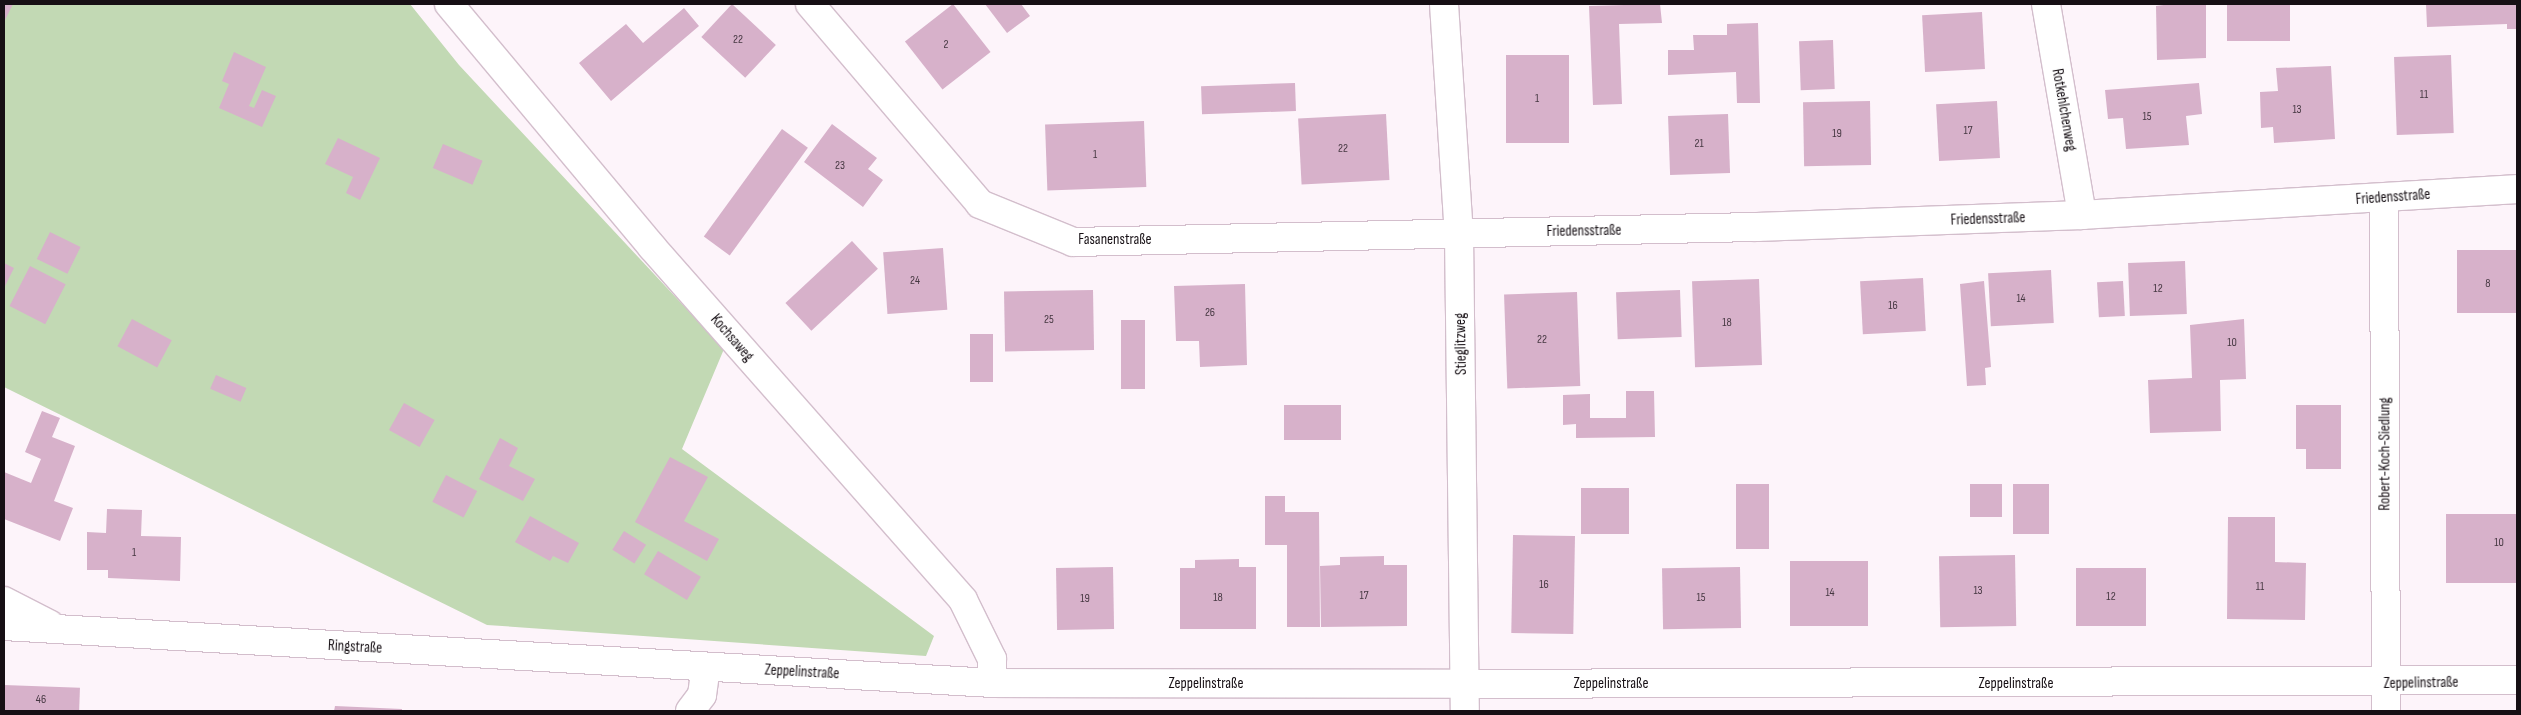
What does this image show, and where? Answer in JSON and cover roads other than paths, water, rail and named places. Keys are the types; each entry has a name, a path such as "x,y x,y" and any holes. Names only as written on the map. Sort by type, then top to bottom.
{"street":[{"name":"Kochsaweg","path":"449,4 652,247 963,600 992,659 992,683"},
{"name":"Fasanenstraße","path":"810,4 980,204 1073,242 1459,234"},
{"name":"Stieglitzweg","path":"1444,4 1459,234 1465,711"},
{"name":"Rotkehlchenweg","path":"2046,4 2082,216"},
{"name":"Friedensstraße","path":"1459,234 2082,216 2517,188"},
{"name":"Robert-Koch-Siedlung","path":"2384,198 2386,711"},
{"path":"4,601 60,629"},
{"name":"Ringstraße","path":"4,626 706,667"},
{"name":"Zeppelinstraße","path":"706,667 992,683 2386,684 2517,680"},
{"path":"690,711 702,695 706,667"}]}
